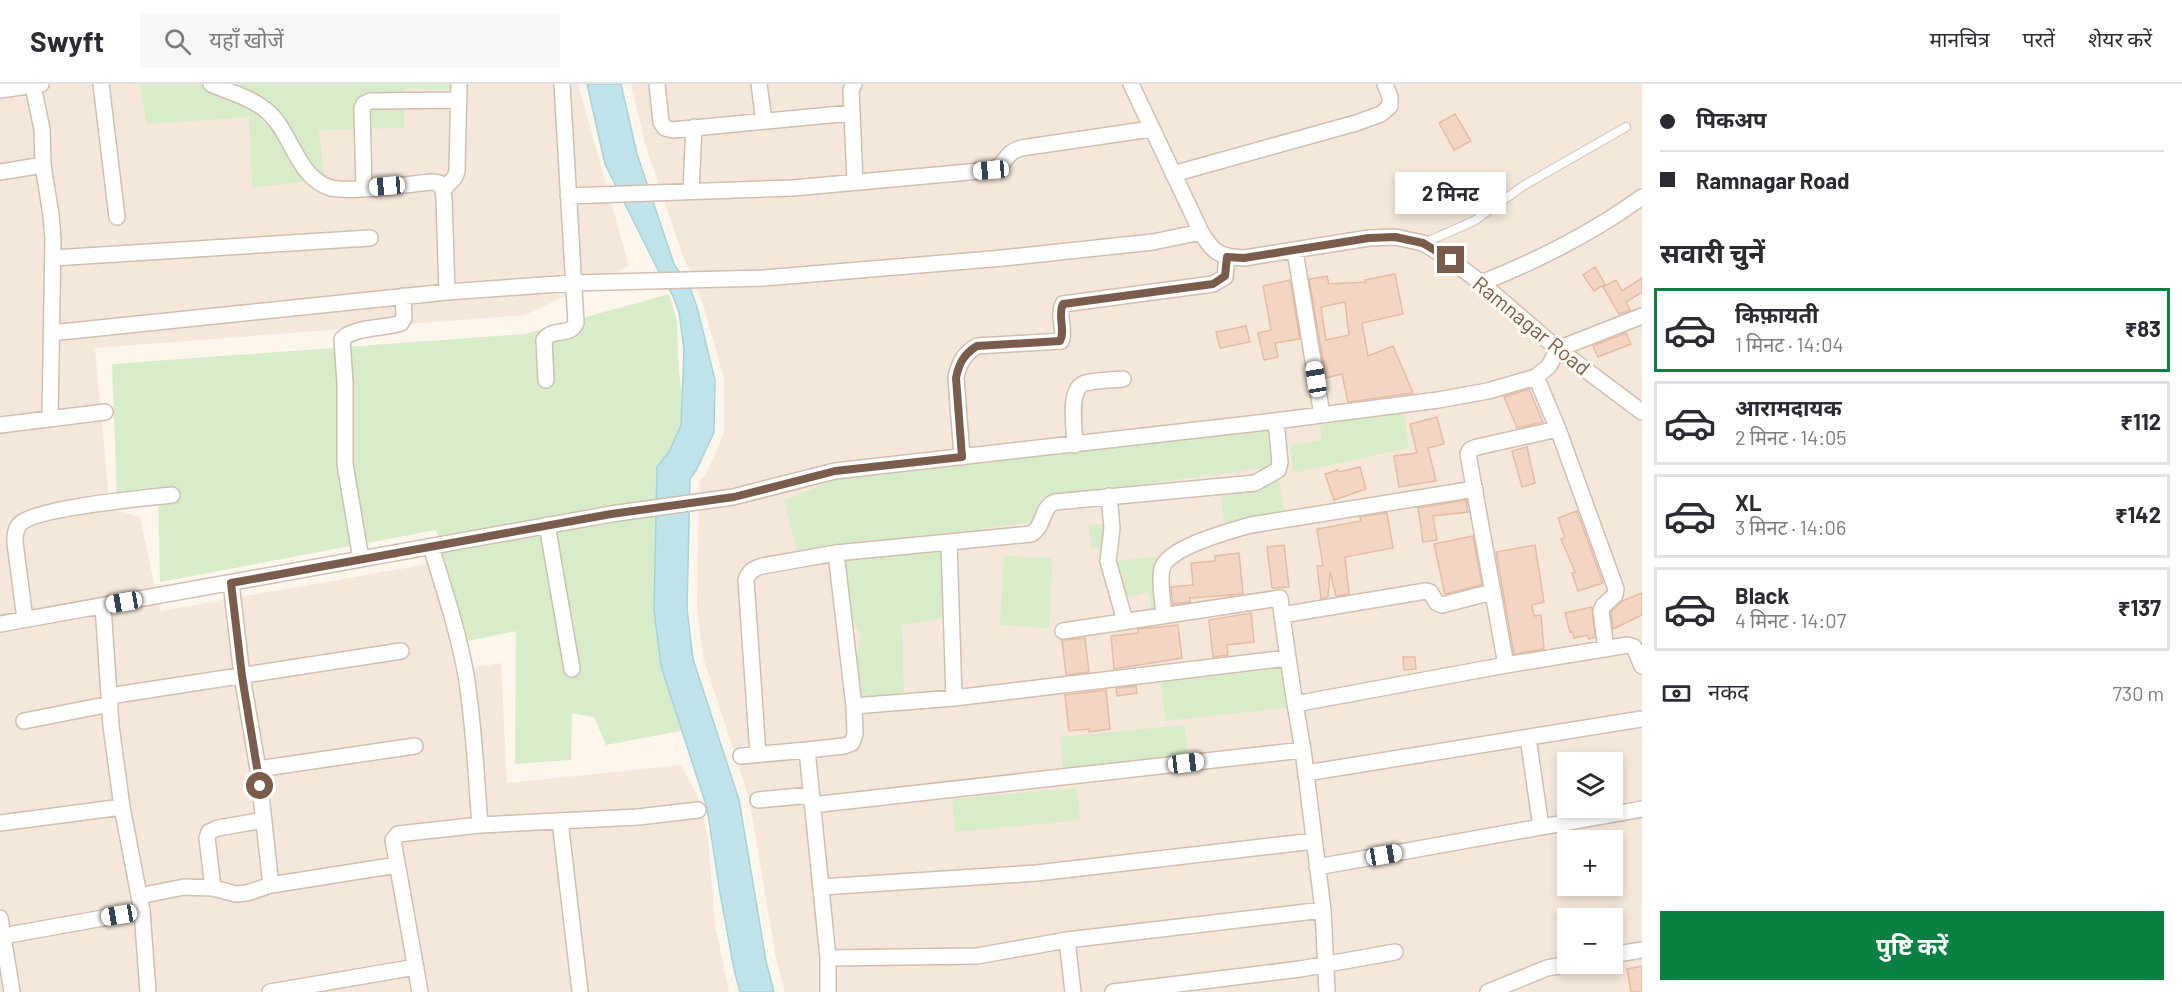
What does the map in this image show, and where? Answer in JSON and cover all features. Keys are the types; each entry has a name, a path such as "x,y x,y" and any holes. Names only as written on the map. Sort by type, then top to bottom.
{"street":[{"path":"101,84 117,217"},
{"path":"211,84 260,105 275,119 303,165 315,180 331,187 345,189 439,183 443,190 447,292"},
{"path":"443,190 455,177 457,171 459,84"},
{"path":"546,380 544,340 554,332 574,328 576,322 562,84"},
{"path":"657,84 661,122 665,128 673,130 851,113"},
{"path":"759,84 764,121"},
{"path":"853,84 850,90 855,181"},
{"path":"962,457 956,378 959,364 969,351 977,346 1060,341 1063,337 1060,311 1063,304 1213,284 1225,276 1227,257 1216,252 1201,232 1131,84"},
{"path":"1173,174 1381,114 1390,106 1390,97 1385,84"},
{"path":"0,90 37,85 43,165 51,215 53,258 51,417"},
{"path":"364,188 362,109 364,104 459,100"},
{"path":"691,190 694,127"},
{"path":"568,196 793,188 991,170 1000,167 1012,151 1022,148 1151,129"},
{"path":"0,172 43,165"},
{"path":"1481,283 1545,256 1642,197"},
{"path":"51,333 447,292 573,283 764,278 1003,258 1153,243 1201,232"},
{"name":"Ramnagar Road","path":"1227,257 1244,258 1369,238 1395,237 1423,243 1451,260 1481,283 1558,349 1642,412"},
{"path":"53,258 370,238"},
{"path":"1295,251 1322,415"},
{"path":"361,560 345,464 345,383 342,339 346,335 360,331 401,323 404,318 403,296"},
{"path":"0,624 547,525 734,497 835,471 1276,421 1488,391 1536,377 1549,366 1558,349 1642,316"},
{"path":"1536,377 1558,429 1616,589 1615,595 1601,611 1606,649"},
{"path":"1076,445 1074,397 1077,388 1085,384 1123,379"},
{"path":"0,425 105,412"},
{"path":"758,754 746,580 748,573 753,569 837,553 1031,534 1041,526 1049,504 1055,502 1255,483 1278,470 1280,462 1276,421"},
{"path":"1506,665 1468,459 1470,450 1558,429"},
{"path":"1164,615 1162,569 1165,562 1179,551 1225,532 1251,525 1474,489"},
{"path":"25,620 15,543 15,533 19,524 31,517 71,508 172,495"},
{"path":"1109,496 1112,528 1107,561 1125,621"},
{"path":"547,525 572,669"},
{"path":"950,542 954,698"},
{"path":"431,547 458,638 466,675 480,825"},
{"path":"741,756 844,746 852,743 855,734 854,706 837,553"},
{"path":"231,583 242,676 258,769 271,885"},
{"path":"1282,615 1426,591 1430,592 1437,603 1442,605 1492,592"},
{"path":"1063,631 1280,598 1303,750 1323,910 1327,992"},
{"path":"103,606 109,700 122,807 140,903 148,992"},
{"path":"1295,704 1628,645 1634,647 1641,657"},
{"path":"24,721 109,700 401,651"},
{"path":"854,706 954,698 1288,658"},
{"path":"1306,773 1642,719"},
{"path":"1528,738 1541,827"},
{"path":"258,769 415,747"},
{"path":"807,750 828,958 828,992"},
{"path":"758,800 812,800 1303,750"},
{"path":"0,823 122,807"},
{"path":"1317,867 1642,809"},
{"path":"420,992 393,840 398,834 480,825 638,817 698,810"},
{"path":"213,888 207,838 209,831 264,820"},
{"path":"560,821 580,992"},
{"path":"821,887 1037,873 1314,841"},
{"path":"3,936 140,903 184,887 213,888 236,894 248,893 271,885 397,865"},
{"path":"828,958 977,956 1067,940 1323,910"},
{"path":"0,918 12,992"},
{"path":"1067,940 1073,992"},
{"path":"1623,954 1642,950"},
{"path":"1113,992 1191,987 1395,952"},
{"path":"270,992 416,967"},
{"path":"1488,992 1557,967"}],"lane":[{"path":"1423,243 1474,221 1523,186 1626,128"}],"shaded area":[{"path":"0,84 578,84 629,266 525,315 95,348 110,509 140,517 160,611 429,564 457,670 501,663 507,783 681,765 699,799 708,838 715,924 729,992 0,992"},
{"path":"631,84 1642,84 1642,992 785,992 776,959 749,798 703,657 697,608 699,482 706,474 724,434 724,379 703,304 682,253 647,151"}],"green space":[{"path":"139,84 460,84 460,89 404,89 404,128 319,130 324,179 252,188 249,117 147,124"},
{"path":"669,294 677,321 686,446 669,481 691,729 606,745 594,717 572,713 571,760 515,764 516,631 468,641 436,530 160,582 158,491 117,499 112,364 525,334"},
{"path":"1404,411 1409,448 1293,473 1290,446 1322,440 1320,425"},
{"path":"1266,427 1272,467 1040,498 1032,522 798,556 784,500 834,480"},
{"path":"1279,481 1285,514 1225,525 1220,493"},
{"path":"1117,522 1120,546 1091,549 1089,525"},
{"path":"941,548 946,618 902,625 904,697 865,704 856,660 861,636 835,583 846,560"},
{"path":"1004,556 1053,558 1049,628 1000,625"},
{"path":"1157,556 1160,609 1151,611 1149,592 1125,598 1112,562"},
{"path":"1282,669 1287,708 1165,721 1161,682"},
{"path":"1185,725 1188,758 1063,770 1060,737"},
{"path":"1077,788 1080,820 955,832 952,799"}],"water":[{"path":"587,84 621,84 637,154 674,264 690,288 697,307 715,380 714,432 690,479 687,608 693,659 739,800 766,961 774,992 740,992 720,893 707,808 661,666 654,610 657,467 669,452 681,425 684,349 679,312 673,296 605,164"}],"building":[{"path":"1455,114 1471,141 1454,150 1439,123"},
{"path":"1595,267 1605,284 1594,291 1583,275"},
{"path":"1395,274 1403,314 1362,323 1368,356 1393,346 1413,393 1348,402 1342,374 1326,378 1309,279 1327,276 1329,284 1366,282 1365,280","holes":["1345,302 1349,335 1326,340 1321,307"]},
{"path":"1642,278 1642,292 1626,302 1630,310 1619,314 1603,287 1616,280 1622,291"},
{"path":"1290,280 1300,339 1275,343 1278,357 1264,360 1258,333 1271,330 1263,286"},
{"path":"1246,326 1250,342 1220,348 1216,332"},
{"path":"1626,333 1631,344 1598,357 1593,346"},
{"path":"1529,389 1543,422 1517,428 1504,397"},
{"path":"1437,417 1444,444 1428,448 1436,481 1399,487 1394,456 1417,453 1410,424"},
{"path":"1527,447 1535,483 1522,487 1512,451"},
{"path":"1360,467 1366,489 1334,500 1325,474"},
{"path":"1466,500 1468,512 1433,516 1437,540 1423,542 1418,508"},
{"path":"1577,511 1603,583 1578,591 1572,573 1575,572 1561,539 1565,538 1558,518"},
{"path":"1387,513 1393,548 1345,557 1349,594 1336,596 1330,572 1328,597 1321,599 1317,566 1323,566 1317,529 1361,521 1360,517"},
{"path":"1473,536 1482,585 1445,594 1434,544"},
{"path":"1284,545 1289,587 1272,588 1267,547"},
{"path":"1535,545 1544,602 1532,605 1534,616 1541,615 1544,649 1514,654 1496,552"},
{"path":"1239,553 1243,594 1190,598 1190,602 1173,604 1171,587 1193,585 1191,563 1215,561 1215,556"},
{"path":"1642,593 1642,615 1613,629 1611,612 1622,601"},
{"path":"1592,607 1595,637 1589,639 1587,635 1574,638 1565,613"},
{"path":"1251,613 1254,642 1227,645 1228,655 1213,657 1209,620"},
{"path":"1178,625 1182,658 1114,669 1111,636 1138,633 1138,629"},
{"path":"1085,638 1089,672 1066,675 1062,640"},
{"path":"1403,657 1415,657 1416,669 1404,670"},
{"path":"1136,686 1137,693 1117,696 1116,688"},
{"path":"1106,690 1110,729 1089,732 1089,729 1069,731 1065,695"},
{"path":"1642,966 1642,992 1631,992 1627,969"}],"route":[{"path":"260,786 242,676 231,583 611,514 734,497 835,471 962,457 956,378 959,364 969,351 977,346 1060,341 1063,337 1060,311 1063,304 1213,284 1225,276 1227,257 1244,258 1369,238 1407,238 1423,243 1451,260"}]}
